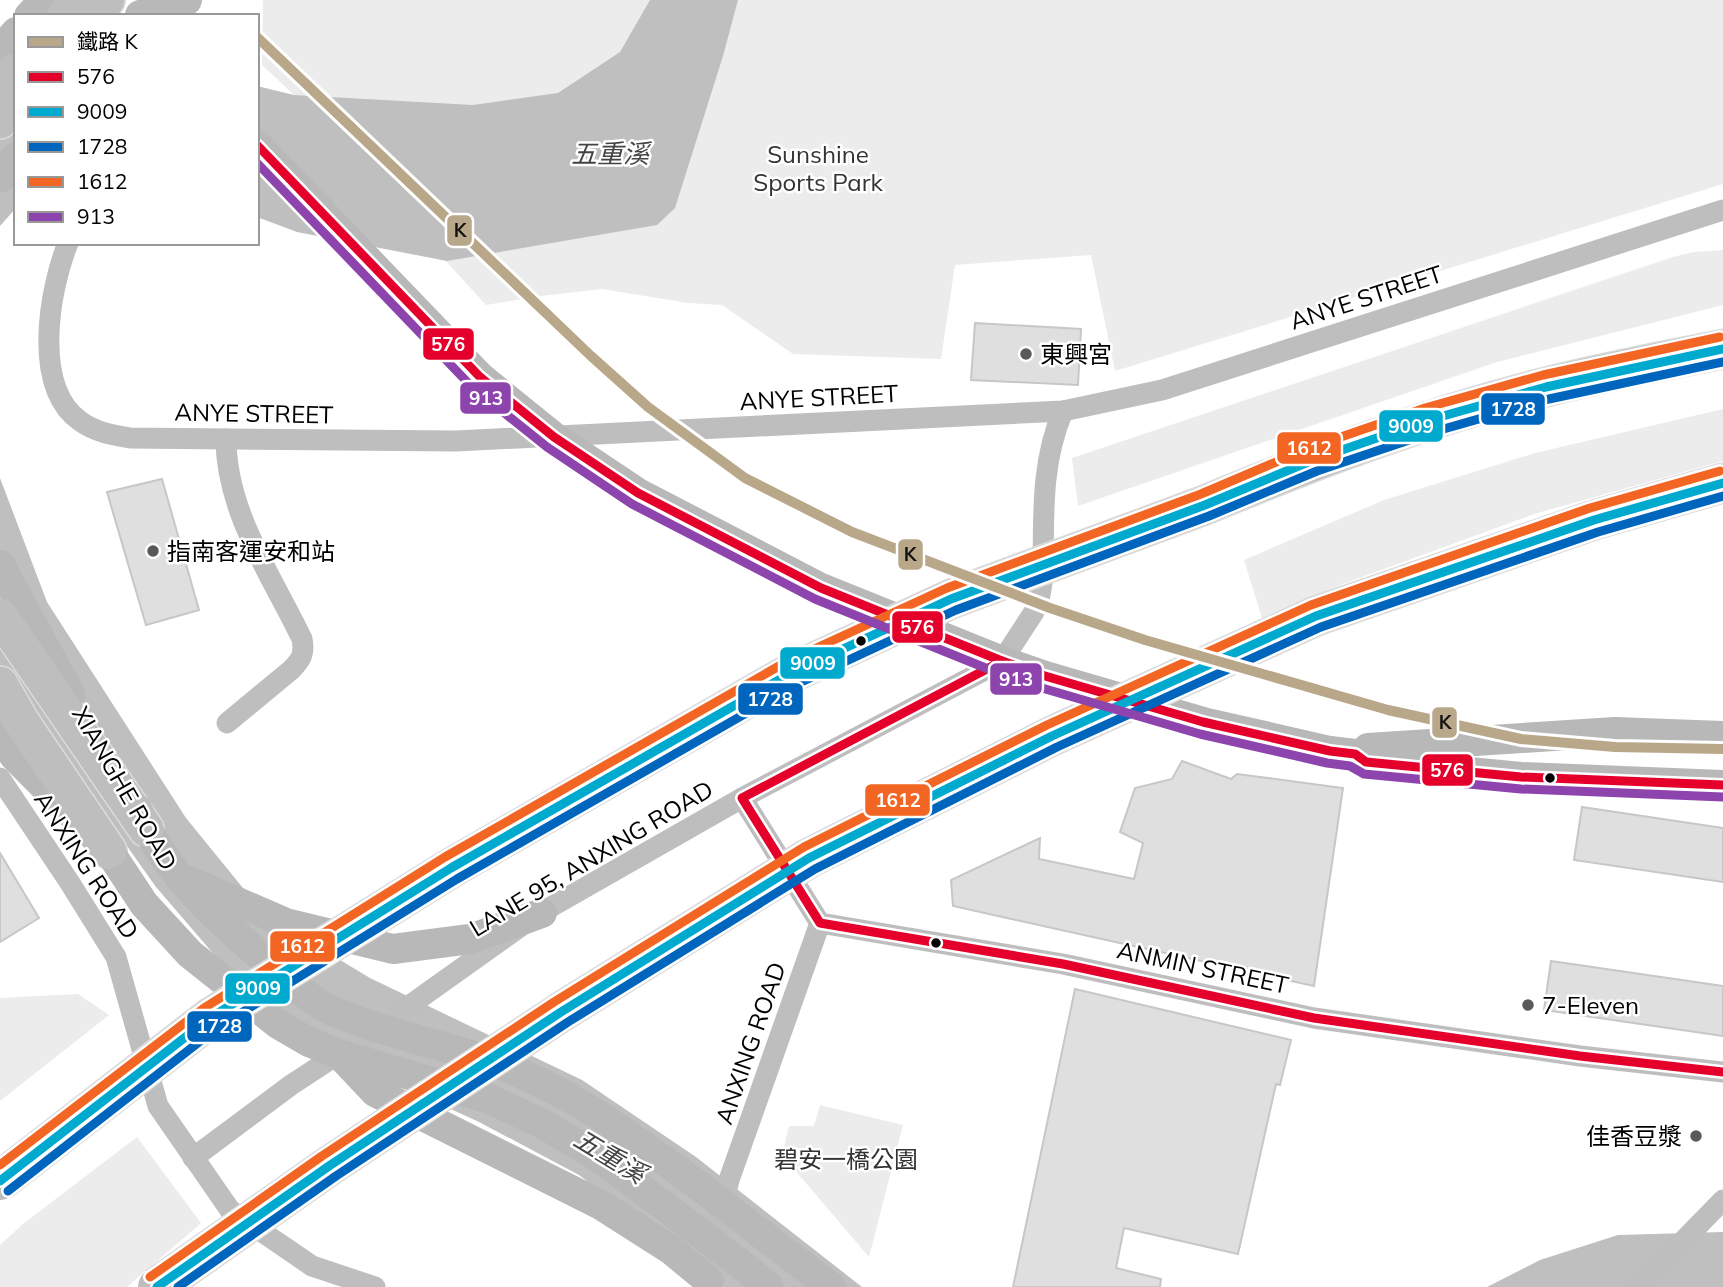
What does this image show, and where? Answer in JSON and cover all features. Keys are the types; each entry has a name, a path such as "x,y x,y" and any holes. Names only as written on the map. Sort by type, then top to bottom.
{"highway":[{"path":"53,14 78,0"},
{"path":"94,14 107,0"},
{"path":"0,90 14,57"},
{"path":"0,121 14,104"},
{"path":"0,1181 210,1018 451,868 791,673 951,599 1205,505 1313,460 1429,421 1546,387 1723,349"},
{"path":"157,1287 329,1166 561,1012 809,858 1052,736 1316,616 1594,520 1723,483"},
{"path":"0,615 146,829"},
{"path":"0,684 21,721 109,851"}],"main road":[{"path":"127,0 138,14"},
{"path":"143,14 162,0"},
{"path":"146,14 187,0"},
{"path":"259,147 443,339 491,386 554,437 638,493 821,588 1045,676 1203,722 1330,751 1355,754 1366,762 1521,777 1723,785"},
{"path":"0,178 14,160"},
{"name":"XIANGHE ROAD","path":"0,565 70,692 115,761 146,829 176,875 221,922 304,993 332,1011 377,1028 507,1068 559,1092 613,1123 831,1287"},
{"name":"XIANGHE ROAD","path":"0,732 14,757 109,851 144,904 190,954 278,1024 309,1042 339,1054 489,1099 543,1124 592,1153 769,1287"},
{"path":"1355,754 1368,748 1615,732 1723,736"},
{"path":"176,875 286,923 393,949 470,939 542,913"},
{"path":"339,1054 375,1092 601,1205 670,1248 710,1279"}],"street":[{"name":"ANYE STREET","path":"67,245 51,305 50,366 56,389 65,407 79,421 102,433 130,438 456,441 1063,411 1162,390 1723,210"},
{"path":"1002,661 1034,612 1040,595 1047,463 1053,434 1063,411"},
{"path":"226,439 226,459 235,496 267,576 302,639 304,651 291,670 227,723"},
{"name":"LANE 95, ANXING ROAD","path":"194,1158 291,1085 542,913 742,798 1002,661"},
{"name":"ANXING ROAD","path":"0,778 116,957 158,1106 230,1210 312,1266 374,1287"},
{"path":"742,798 820,923"},
{"name":"ANXING ROAD","path":"710,1279 729,1180 820,923"},
{"name":"ANMIN STREET","path":"820,923 1063,964 1314,1018 1580,1056 1723,1072"},
{"path":"1638,1287 1723,1200"}],"green space":[{"name":"Sunshine Sports Park","path":"263,0 1723,0 1723,184 1115,371 1091,255 955,265 941,359 793,354 722,305 688,303 602,289 486,305 294,95 262,65"},
{"path":"1723,250 1723,305 1497,362 1078,506 1072,458 1673,257"},
{"path":"1723,409 1723,461 1534,514 1343,584 1262,618 1244,560 1384,500 1535,453"},
{"path":"78,994 109,1015 0,1101 0,998"},
{"name":"碧安一橋公園","path":"820,1105 903,1125 869,1257 782,1155 789,1126 814,1126"},
{"path":"137,1137 201,1223 127,1287 0,1287 0,1245 23,1224"}],"water":[{"name":"五重溪","path":"650,0 738,0 675,208 657,225 447,261 297,232 259,218 259,86 294,95 473,105 558,93 620,52"},
{"path":"14,99 14,210 0,226 0,101"},
{"name":"五重溪","path":"0,478 47,602 186,818 265,915 370,978 582,1080 696,1157 862,1287 724,1287 579,1175 479,1122 279,1030 156,887 0,667"},
{"path":"1723,1232 1723,1287 1487,1287 1540,1260 1618,1235"}],"building":[{"name":"東興宮","path":"975,323 1081,329 1078,385 971,380"},
{"name":"指南客運安和站","path":"162,479 199,610 146,625 107,492"},
{"path":"1182,761 1231,779 1237,774 1343,788 1314,986 953,906 951,880 1040,838 1039,859 1134,879 1143,843 1120,832 1135,788 1172,779"},
{"path":"1582,807 1723,828 1723,882 1574,860"},
{"path":"0,853 39,918 0,942"},
{"path":"1551,961 1723,986 1723,1036 1544,1010"},
{"path":"1075,989 1291,1040 1280,1085 1276,1084 1238,1254 1124,1228 1116,1268 1161,1279 1160,1287 1013,1287"}],"rail line":[{"name":"K","path":"259,39 591,356 648,407 745,478 852,532 1050,608 1145,640 1388,710 1521,739 1615,747 1723,749"}],"transit line":[{"name":"576","path":"259,147 480,377 554,437 638,493 821,588 1045,676 1203,722 1330,751 1355,754 1366,762 1521,777 1723,785"},
{"name":"913","path":"259,165 472,387 547,447 632,504 815,599 1042,688 1200,734 1350,766 1364,774 1521,789 1723,797"},
{"name":"1612","path":"0,1165 204,1008 445,857 786,662 947,588 1201,494 1309,448 1425,408 1543,375 1720,337"},
{"name":"9009","path":"0,1181 210,1018 451,868 791,673 951,599 1205,505 1313,460 1429,420 1546,387 1723,349"},
{"name":"1728","path":"8,1191 217,1028 457,879 797,684 956,610 1209,516 1317,471 1433,432 1549,399 1723,362"},
{"name":"1612","path":"150,1277 322,1156 554,1002 804,847 1047,725 1311,605 1590,508 1720,471"},
{"name":"9009","path":"157,1287 329,1166 561,1012 809,858 1052,736 1316,616 1594,520 1723,483"},
{"name":"1728","path":"178,1287 336,1176 568,1022 815,869 1057,747 1321,627 1598,532 1723,496"},
{"name":"576","path":"1002,661 742,798 820,923 1063,964 1314,1018 1580,1056 1723,1072"}],"place":[{"name":"東興宮","path":"1026,354"},
{"name":"指南客運安和站","path":"153,551"},
{"name":"7-Eleven","path":"1528,1005"},
{"name":"佳香豆漿","path":"1696,1136"}]}
